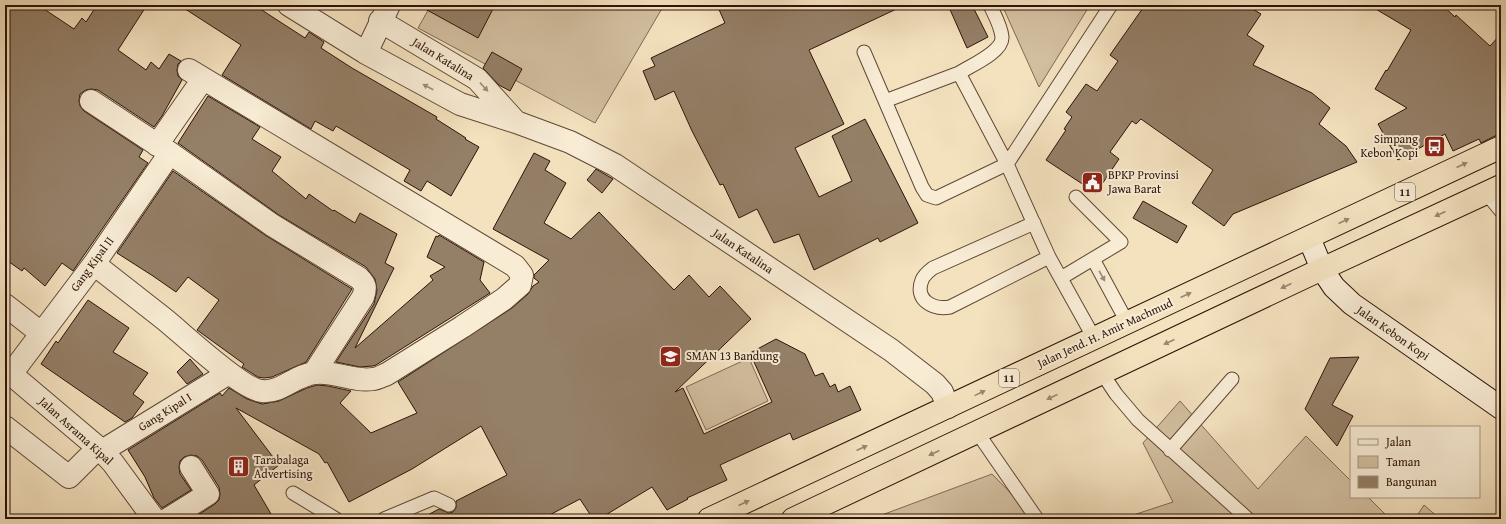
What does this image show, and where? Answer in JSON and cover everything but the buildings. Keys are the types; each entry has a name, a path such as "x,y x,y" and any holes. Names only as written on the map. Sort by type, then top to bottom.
{"highway":[{"name":"Jalan Jend. H. Amir Machmud","path":"709,519 1501,147"},
{"path":"793,519 1322,269 1497,189"}],"street":[{"name":"Jalan Katalina","path":"289,5 366,53 460,104 516,122 570,142 615,165 891,350 935,384 942,392 948,407"},
{"name":"Jalan Katalina","path":"385,13 477,79 516,122"},
{"path":"366,53 385,13"},
{"name":"Gang Kipal II","path":"8,371 41,333 94,264 163,149 196,75 515,266 522,275 520,285 504,299 387,374 374,379 361,379 329,372 314,373"},
{"path":"91,101 272,225 359,278 364,283 366,289 363,297 314,373 303,376 275,390 262,391 251,389 229,373 163,318 94,264"},
{"name":"Jalan Kebon Kopi","path":"1309,238 1322,269 1334,287 1352,304 1501,408"},
{"path":"5,305 41,333"},
{"name":"Jalan Asrama Kipal","path":"8,371 100,449 118,469 154,519"},
{"name":"Gang Kipal I","path":"5,426 69,477 100,449 229,373"},
{"path":"168,519 208,494 191,467"}],"lane":[{"path":"885,101 959,73 994,52 1000,46 1002,37 990,5"},
{"path":"864,52 927,195 936,198 1007,164 1111,5"},
{"path":"959,73 1007,164 1049,257 1094,338"},
{"path":"1497,189 1501,212"},
{"path":"1061,278 1121,242 1076,197"},
{"path":"1034,223 933,268 922,279 920,288 922,296 927,303 936,307 942,308 950,306 1049,257"},
{"path":"1093,259 1127,322"},
{"path":"1102,373 1116,394 1138,420 1248,519"},
{"path":"1170,450 1232,379"},
{"path":"977,432 1037,519"},
{"path":"293,493 336,519"},
{"path":"384,519 434,498 449,505"}],"green space":[{"path":"431,5 664,5 595,123 418,28"},
{"path":"1002,5 1090,5 1039,87"},
{"path":"749,358 768,401 706,430 686,387"},
{"path":"1180,401 1258,489 1306,436 1350,480 1350,498 1369,498 1390,519 1121,519 1173,502 1143,443"},
{"path":"992,474 1036,519 871,519"},
{"path":"1424,505 1440,519 1415,519"}],"place":[{"name":"Simpang Kebon Kopi","path":"1434,146"},
{"name":"BPKP Provinsi Jawa Barat","path":"1093,182"},
{"name":"SMAN 13 Bandung","path":"670,356"},
{"name":"Tarabalaga Advertising","path":"239,467"}]}
